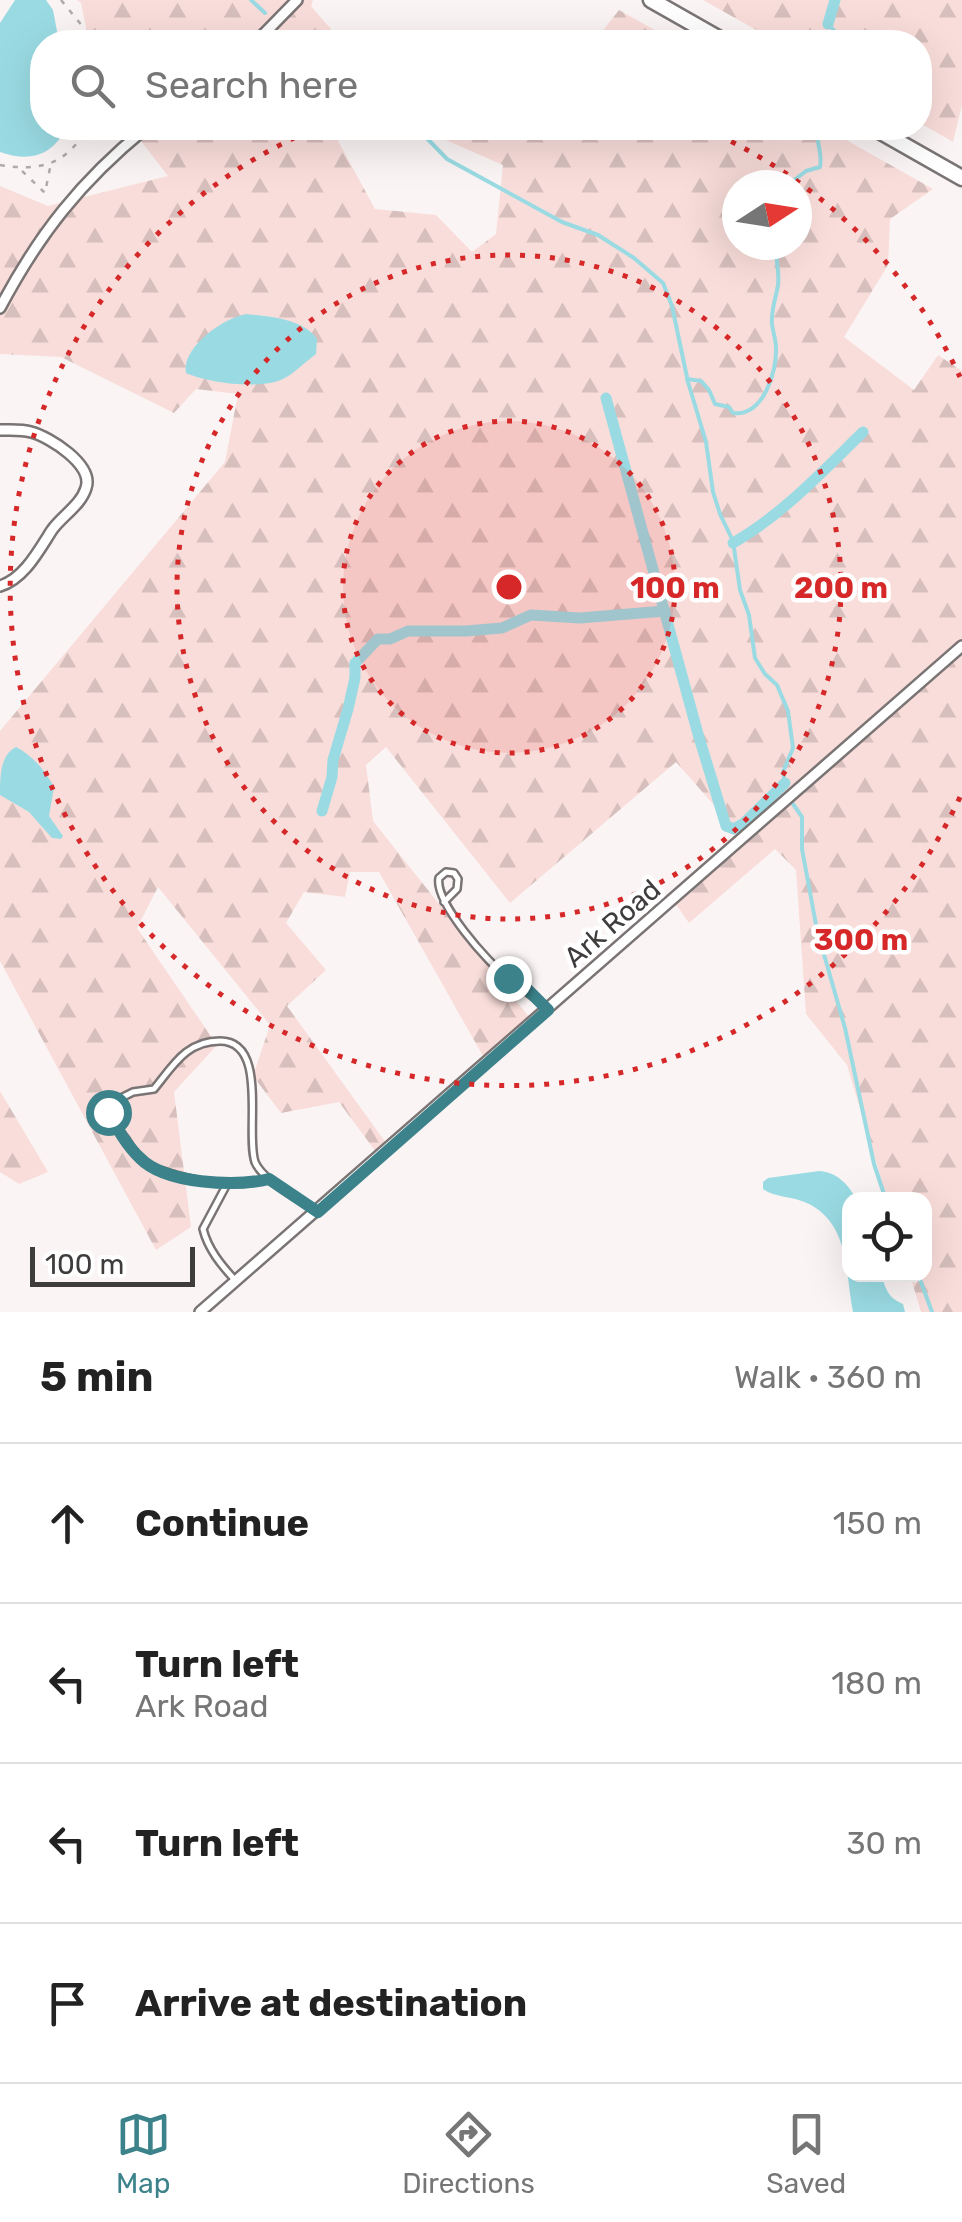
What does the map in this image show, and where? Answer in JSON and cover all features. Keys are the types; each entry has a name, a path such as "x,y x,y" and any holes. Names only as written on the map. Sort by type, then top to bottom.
{"main road":[{"path":"651,0 703,30"},
{"path":"895,140 962,178"}],"street":[{"path":"268,30 297,0"},
{"path":"0,308 44,232 93,174 132,140"},
{"path":"0,430 25,431 50,440 80,465 88,479 84,493 23,570 0,586"},
{"name":"Ark Road","path":"200,1312 962,646"}],"lane":[{"path":"444,902 457,888 454,872 446,872 437,886 444,902 453,916 488,959 548,1010"},
{"path":"269,1179 251,1184 202,1182 154,1168 141,1160 124,1138 107,1105 134,1092 154,1089 175,1060 188,1050 223,1041 238,1048 249,1061 253,1084 251,1113 256,1164 269,1179 318,1212"},
{"path":"228,1184 203,1229 217,1260 236,1281"}],"path":[{"path":"61,0 85,30"},
{"path":"0,165 21,169 51,162 65,155 78,140"},
{"path":"123,140 128,143"},
{"path":"44,193 51,162"},
{"path":"21,169 62,210"}],"green space":[{"path":"77,0 313,0 311,6 332,30 87,30"},
{"path":"703,0 962,0 962,105 953,142 932,130 932,30 757,30"},
{"path":"619,10 655,30 603,30"},
{"path":"140,140 338,140 375,209 436,215 472,252 496,234 503,165 446,140 846,140 933,189 890,219 888,265 844,337 914,390 938,355 962,371 962,1312 921,1312 912,1282 932,1282 932,1192 885,1192 847,1065 806,1014 796,870 775,849 689,923 673,900 743,838 676,762 510,903 386,747 366,765 373,821 533,1022 487,1063 379,872 350,872 345,897 304,892 286,923 326,970 287,1006 389,1147 379,1156 339,1102 281,1113 253,1076 270,1025 158,887 137,928 217,1045 174,1092 191,1227 156,1250 0,961 0,731 225,462 238,394 196,389 174,413 61,357 0,354 0,186 48,206 168,176"},
{"path":"0,1091 48,1172 19,1184 0,1172"}],"water":[{"path":"15,0 46,0 53,10 57,30 30,30 30,140 58,140 38,155 20,157 0,152 0,23"},
{"path":"246,314 304,327 317,339 316,354 283,379 262,384 221,382 186,373 186,363 197,344 226,321"},
{"path":"16,747 38,764 54,787 49,816 63,836 61,839 52,838 29,812 0,795 4,761"},
{"path":"819,1171 842,1180 852,1192 842,1192 842,1248 832,1224 822,1213 809,1204 763,1189 768,1178"},
{"path":"848,1282 884,1282 905,1312 853,1312"}],"waterway":[{"path":"251,0 265,13"},
{"path":"828,24 835,0"},
{"path":"828,24 834,30"},
{"path":"429,140 447,159 562,222 598,235 663,283 706,442 713,492 733,541 755,658 777,685 788,711 793,748 783,772 785,783"},
{"path":"810,170 820,167 817,140"},
{"path":"687,379 701,381 715,404 729,407 733,413 744,412 760,401 776,358 772,319 777,260"},
{"path":"606,398 726,826 734,829 744,823 785,783"},
{"path":"733,543 785,506 863,432"},
{"path":"322,811 355,678 355,663 378,639 390,639 408,631 502,628 531,615 580,618 665,611"},
{"path":"793,804 802,817 802,849 817,930 845,1028 883,1192"},
{"path":"921,1282 932,1312"}],"route":[{"path":"108,1112 141,1160 154,1168 202,1182 251,1184 269,1179 318,1212 548,1010 528,990 508,978"}]}
